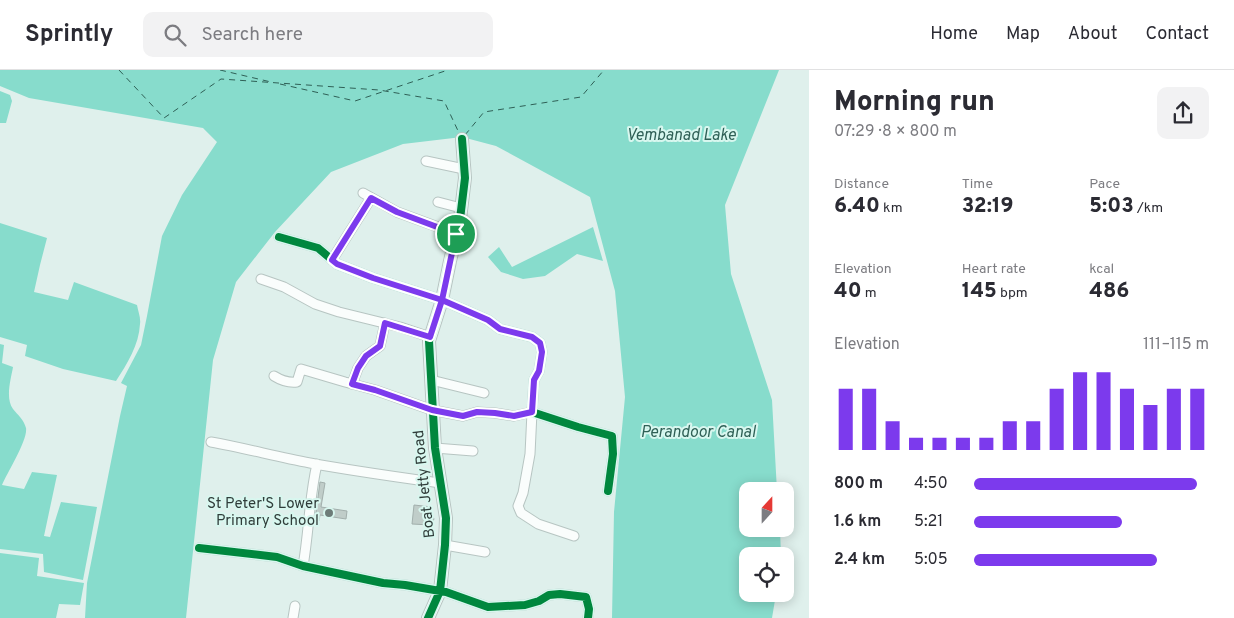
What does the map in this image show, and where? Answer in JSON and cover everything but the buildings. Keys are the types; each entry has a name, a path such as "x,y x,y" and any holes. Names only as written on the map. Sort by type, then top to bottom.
{"street":[{"name":"Boat Jetty Road","path":"428,618 440,591 446,518 435,448 429,341 442,300 462,208 465,178 462,138"},
{"path":"426,161 464,169"},
{"path":"332,260 367,196 397,212 456,234"},
{"path":"438,202 462,208"},
{"path":"279,237 318,248 337,264 373,278 442,300 488,320 500,329 532,337 540,343 542,352 539,371 534,380 530,454 523,494 518,506 521,513 538,524 574,536"},
{"path":"261,279 284,287 315,304 430,337"},
{"path":"352,384 358,368 366,356 380,346 385,323"},
{"path":"274,376 281,381 297,382 301,369 375,390 432,410 463,416 477,412 514,416 532,412 612,436 613,454 608,491"},
{"path":"431,380 484,392"},
{"path":"211,442 350,470 440,483"},
{"path":"435,448 473,451"},
{"path":"303,566 317,464"},
{"path":"445,545 485,552"},
{"path":"199,548 277,557 303,566 383,583 446,592 488,607 525,605 539,601 549,595 560,594 586,597 589,609 588,618"},
{"path":"293,618 295,606"}],"water":[{"name":"Vembanad Lake","path":"0,70 779,70 725,205 731,274 772,400 777,482 739,482 739,538 780,538 781,547 739,547 739,602 775,602 772,618 612,618 614,512 625,397 615,291 590,197 496,146 462,137 403,144 331,172 275,232 236,282 213,360 186,618 85,618 87,583 127,386 121,383 141,345 162,236 182,195 217,142 203,128 29,98 0,86"},
{"path":"0,91 10,95 12,101 6,123 0,123"},
{"path":"0,223 47,238 34,292 68,300 74,282 137,305 140,322 135,347 116,381 63,369 25,356 27,345 0,337"},
{"path":"593,227 603,261 577,254 545,276 523,279 501,272 488,257 499,247 512,267"},
{"path":"0,344 4,345 2,363 13,367 9,399 13,409 26,428 21,448 2,485 24,489 32,472 57,475 44,536 50,537 61,502 97,507 83,580 44,572 43,554 0,549"},
{"path":"0,553 39,558 37,576 84,583 80,605 59,604 56,618 0,618"}],"ferry route":[{"path":"119,70 164,118 221,79 379,90 444,101 460,135"},
{"path":"220,70 271,82"},
{"path":"280,84 355,101 448,70"},
{"path":"465,135 484,112 581,97 604,70"}],"cycle path":[{"path":"428,618 440,591 446,518 435,448 429,341 442,300 460,219 465,178 462,139"},
{"path":"279,237 318,248 337,264 373,278 442,300 488,320 500,329 532,337 540,343 542,352 539,371 534,380 532,412 612,436 613,454 608,491"},
{"path":"199,548 277,557 303,566 383,583 446,592 488,607 525,605 539,601 549,595 560,594 586,597 589,609 588,618"}],"place":[{"name":"St Peter'S Lower Primary School","path":"329,513"}],"route":[{"path":"456,234 397,212 371,198 332,260 337,264 373,278 442,300 488,320 500,329 532,337 540,343 542,352 539,371 534,380 532,412 514,416 477,412 463,416 432,410 352,384 358,368 366,356 380,346 385,323 430,337 442,300 456,234"}],"water label":[{"name":"Perandoor Canal","path":"698,433"}]}
